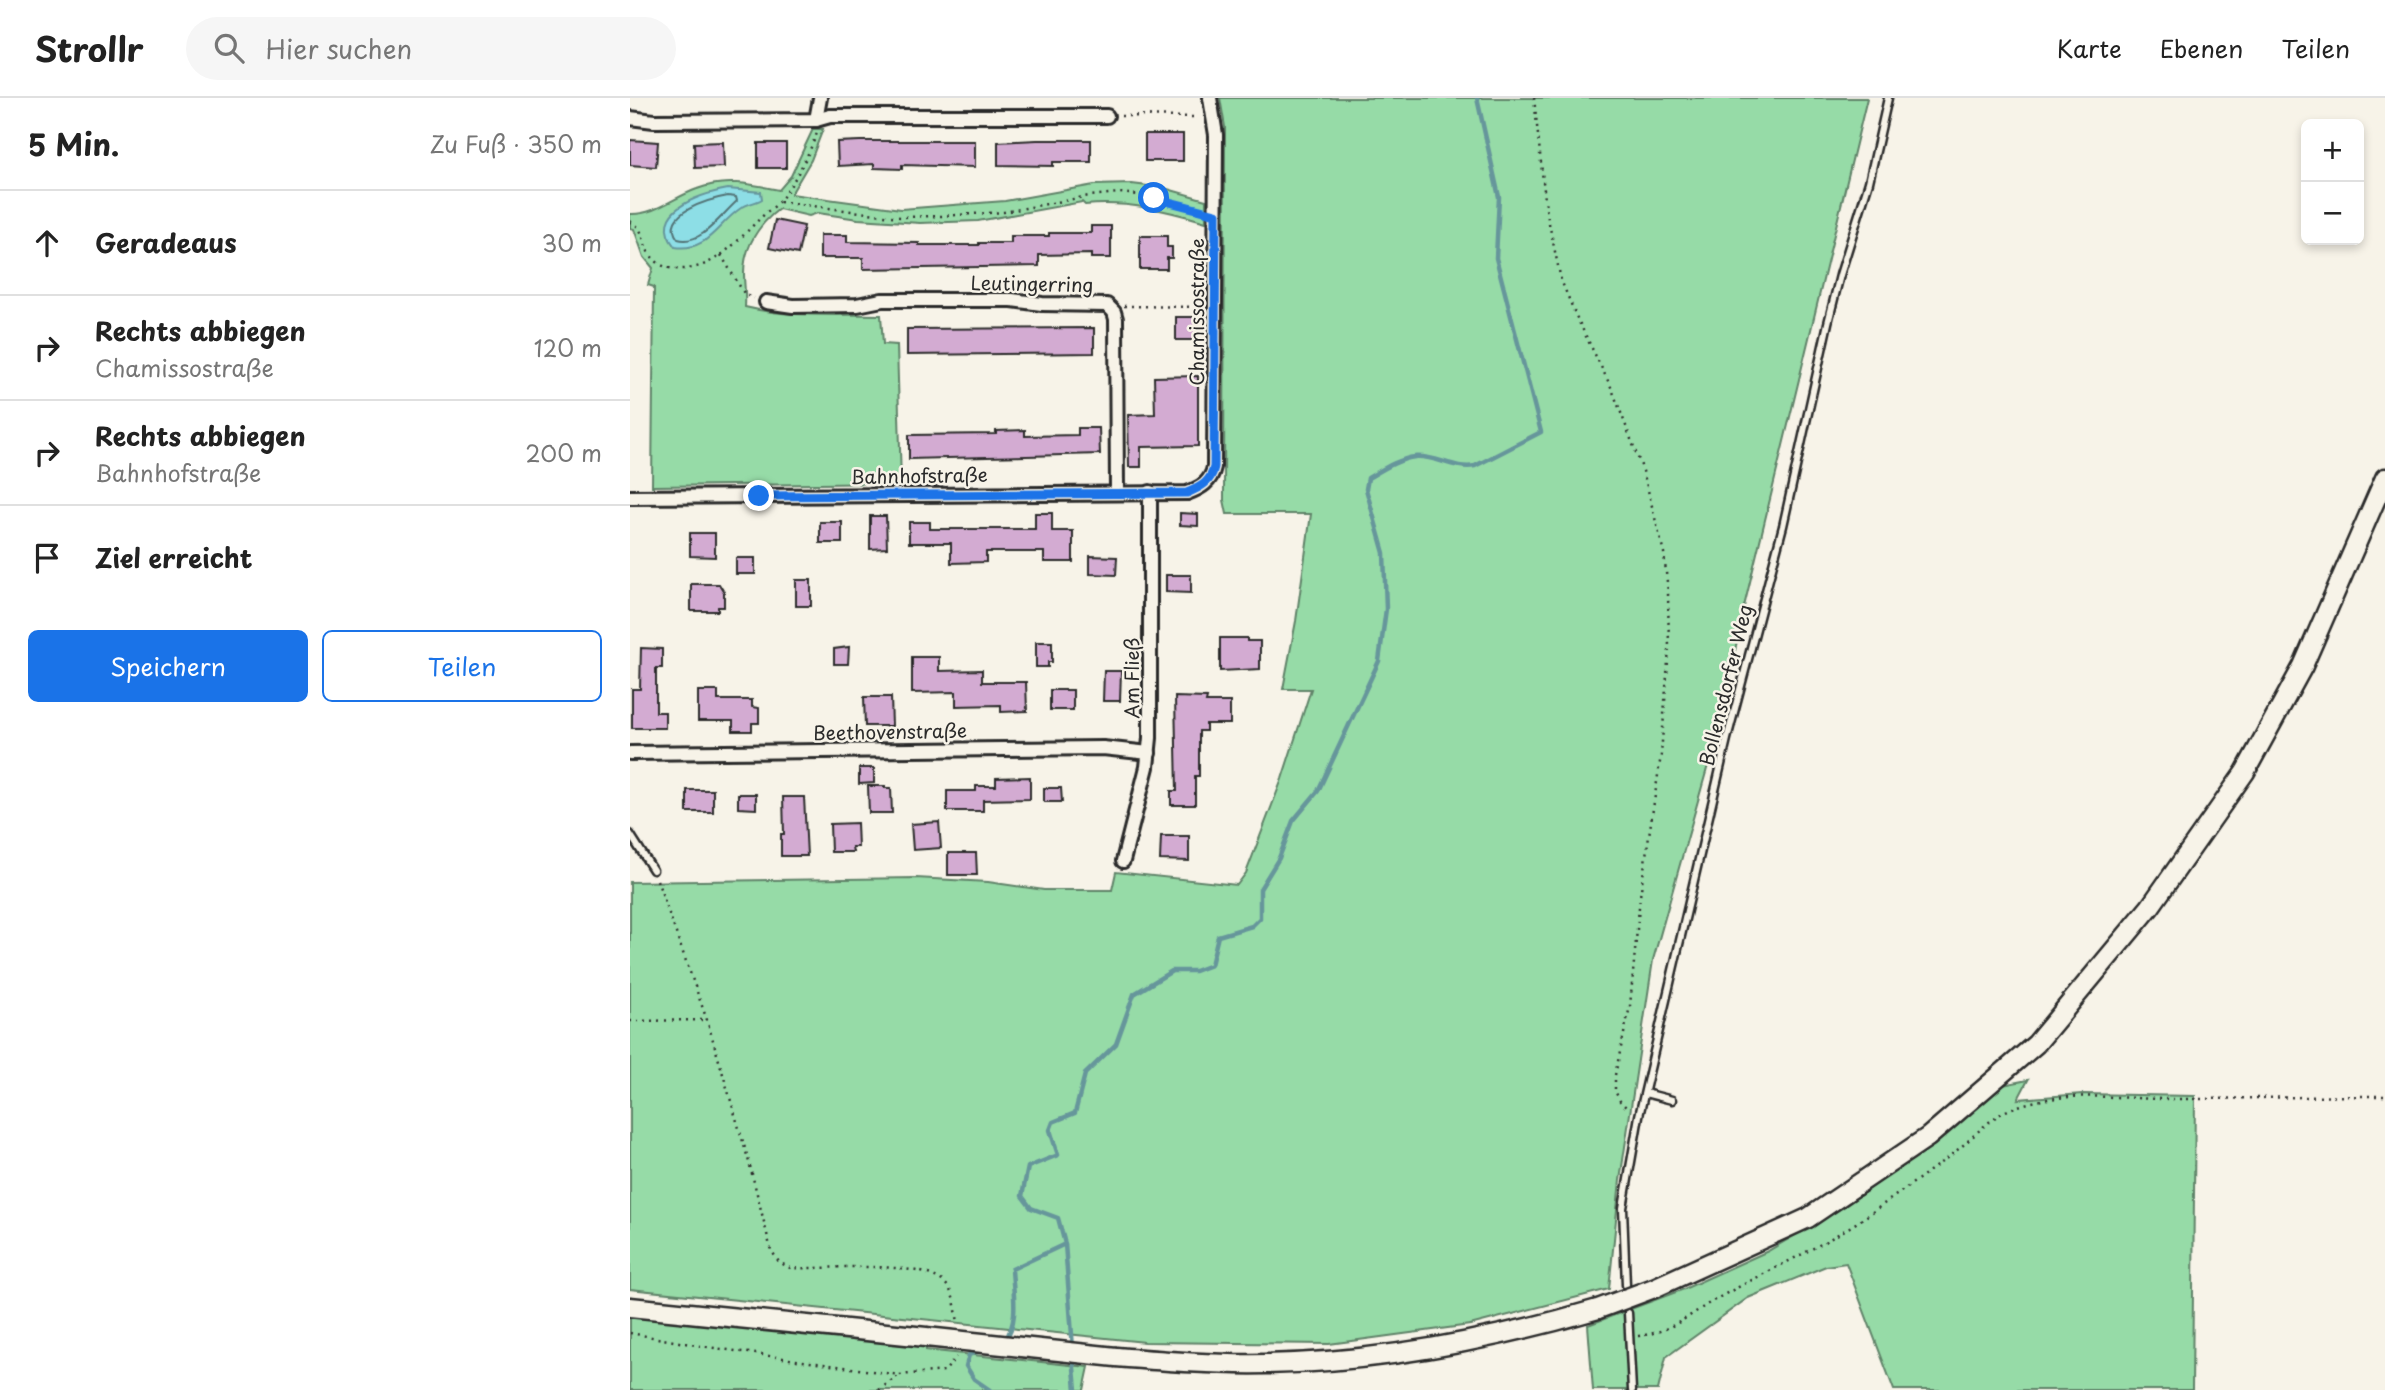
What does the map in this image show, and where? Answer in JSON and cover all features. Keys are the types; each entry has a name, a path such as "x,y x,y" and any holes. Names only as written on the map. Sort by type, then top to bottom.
{"main road":[{"path":"630,1307 1197,1363 1267,1364 1377,1356 1476,1340 1598,1309 1654,1288 1808,1218 1928,1137 2036,1044 2150,907 2245,772 2303,666 2385,478"}],"street":[{"path":"816,120 820,98"},
{"name":"Chamissostraße","path":"1206,482 1214,467 1216,307 1216,135 1210,98"},
{"path":"630,118 654,121 1107,116"},
{"name":"Leutingerring","path":"766,302 819,306 857,305 882,300 1012,300 1042,304 1101,304 1112,309 1116,319 1117,492"},
{"name":"Bahnhofstraße","path":"630,497 1187,493 1206,482"},
{"name":"Am Fließ","path":"1123,861 1149,753 1150,492"},
{"name":"Beethovenstraße","path":"630,753 1103,748 1149,753"}],"lane":[{"name":"Bollensdorfer Weg","path":"1626,1284 1623,1208 1639,1116 1727,738 1783,526 1828,323 1869,182 1888,98"},
{"path":"630,834 653,870"},
{"path":"1645,1093 1672,1100"},
{"path":"1628,1313 1632,1390"}],"path":[{"path":"1534,98 1546,209 1561,280 1612,389 1639,458 1664,553 1669,648 1662,743 1640,896 1630,1006 1615,1075 1615,1091 1620,1101 1639,1116"},
{"path":"1107,116 1214,117"},
{"path":"630,222 639,228 649,253 666,268 690,270 704,267 780,202 812,147 817,132 816,120"},
{"path":"780,202 900,217 941,216 1004,212 1119,193 1187,205 1216,214"},
{"path":"721,255 745,295 766,302"},
{"path":"1112,309 1118,306 1216,307"},
{"path":"653,870 707,1020 749,1162 764,1231 779,1262 790,1268 887,1267 921,1271 938,1277 948,1286 959,1326"},
{"path":"630,1021 707,1020"},
{"path":"1629,1337 1667,1329 1691,1317 1716,1299 1836,1237 1949,1156 1991,1120 2028,1103 2055,1098 2385,1096"},
{"path":"630,1333 899,1375 946,1371 956,1357 957,1347"},
{"path":"879,1390 899,1375"}],"green space":[{"path":"1220,98 1867,98 1742,615 1723,712 1653,960 1620,1180 1609,1289 1470,1325 1329,1344 1145,1342 630,1289 630,882 916,878 988,882 1044,890 1112,890 1116,872 1237,885 1246,873 1282,779 1311,689 1283,689 1311,514 1227,514 1224,500 1225,127"},
{"path":"813,129 823,129 811,160 791,194 901,209 1005,201 1094,185 1132,184 1164,188 1206,200 1206,222 1146,208 1116,204 1085,205 1082,202 978,221 920,223 818,213 809,216 779,209 759,229 750,245 744,273 745,307 796,314 881,315 883,344 897,345 901,483 652,486 654,287 648,285 653,268 644,257 634,229 630,228 630,214 648,212 689,192 717,184 748,184 779,190 791,176"},
{"path":"2028,1080 2018,1099 2082,1094 2195,1096 2192,1390 1894,1390 1846,1263 1826,1266 1748,1298 1666,1357 1658,1390 1593,1390 1588,1325 1684,1289 1768,1251 1842,1208 1908,1162 2003,1085"},
{"path":"630,1316 1089,1367 1084,1390 630,1390"}],"water":[{"path":"728,189 761,192 762,199 741,208 704,241 696,245 675,247 668,234 667,223 672,214 692,200"}],"building":[{"path":"1145,134 1183,134 1183,161 1145,161"},
{"path":"630,140 658,142 656,167 630,165"},
{"path":"1091,140 1091,162 1053,162 1053,166 998,165 998,142"},
{"path":"975,141 975,167 902,165 902,169 874,168 874,164 838,166 837,142"},
{"path":"723,142 724,167 695,168 694,143"},
{"path":"758,143 786,143 786,168 758,168"},
{"path":"775,220 804,226 798,254 769,248"},
{"path":"1091,226 1111,226 1111,258 1091,258 1091,254 1039,255 1039,266 863,269 863,258 820,258 820,235 847,235 847,242 979,245 1011,243 1011,236 1091,233"},
{"path":"1140,236 1167,236 1167,247 1172,247 1172,258 1167,258 1167,269 1140,269"},
{"path":"1176,317 1199,317 1198,340 1176,340"},
{"path":"1094,328 1094,353 907,355 907,329"},
{"path":"1198,376 1198,446 1141,447 1141,467 1129,467 1128,415 1155,414 1154,377"},
{"path":"1078,428 1099,428 1100,454 909,459 909,435 996,434 996,431 1025,430 1025,436 1078,435"},
{"path":"1035,513 1052,513 1052,531 1073,531 1073,562 1044,562 1044,552 986,552 986,562 951,563 951,543 909,543 909,522 930,522 930,529 1035,529"},
{"path":"1180,513 1198,514 1198,526 1180,525"},
{"path":"870,516 886,516 887,548 870,549"},
{"path":"820,522 842,522 842,543 820,543"},
{"path":"690,533 715,533 715,557 690,556"},
{"path":"1090,556 1117,557 1116,575 1090,574"},
{"path":"736,558 755,558 755,574 736,574"},
{"path":"1166,575 1191,575 1191,593 1166,592"},
{"path":"796,580 811,580 811,606 796,606"},
{"path":"691,584 719,584 724,592 724,607 718,607 718,611 691,611"},
{"path":"1220,638 1260,641 1260,669 1220,671"},
{"path":"1036,642 1052,642 1052,662 1048,662 1048,667 1036,667"},
{"path":"849,647 848,664 834,664 834,649"},
{"path":"641,648 662,649 662,668 656,668 656,712 665,712 665,728 632,728 632,689 640,689"},
{"path":"912,657 939,657 939,671 982,670 982,682 1026,682 1027,711 1001,712 1001,705 956,706 956,692 912,693"},
{"path":"1104,671 1121,671 1120,701 1103,701"},
{"path":"1050,690 1073,690 1073,710 1050,710"},
{"path":"698,691 718,691 718,700 752,700 752,707 759,708 759,723 752,723 752,731 733,731 733,721 698,721"},
{"path":"864,697 891,697 892,726 865,726"},
{"path":"1175,697 1207,698 1206,702 1230,702 1230,724 1206,724 1206,731 1199,731 1199,776 1195,776 1195,805 1171,805 1171,791 1177,791"},
{"path":"859,768 874,768 874,783 859,784"},
{"path":"1030,777 1030,799 983,800 983,811 947,811 947,791 976,791 976,786 996,786 996,778"},
{"path":"868,786 891,788 892,813 869,813"},
{"path":"1044,788 1061,788 1062,802 1044,802"},
{"path":"687,790 713,790 713,812 687,812"},
{"path":"738,794 756,794 756,809 738,808"},
{"path":"783,797 804,797 807,856 781,856 781,834 784,834"},
{"path":"939,822 941,848 913,850 911,824"},
{"path":"857,823 858,847 852,847 853,852 831,852 830,824"},
{"path":"1161,836 1189,836 1189,861 1160,860"},
{"path":"948,853 976,853 977,875 948,875"}],"waterway":[{"path":"1004,1341 1014,1316 1012,1269 1065,1244 1058,1218 1031,1208 1022,1196 1028,1167 1058,1155 1050,1130 1053,1122 1075,1113 1085,1074 1116,1044 1134,994 1172,971 1195,971 1211,965 1218,936 1252,926 1260,918 1260,889 1279,858 1293,821 1318,791 1379,661 1386,609 1384,553 1366,489 1368,478 1396,462 1415,457 1460,466 1475,466 1541,432 1496,258 1499,197 1477,98"},
{"path":"1065,1244 1073,1348"},
{"path":"983,1350 969,1355 966,1366 974,1379 990,1390"},
{"path":"1073,1357 1076,1390"}],"route":[{"path":"759,496 1187,493 1197,489 1212,475 1214,467 1216,214 1154,198"}]}
